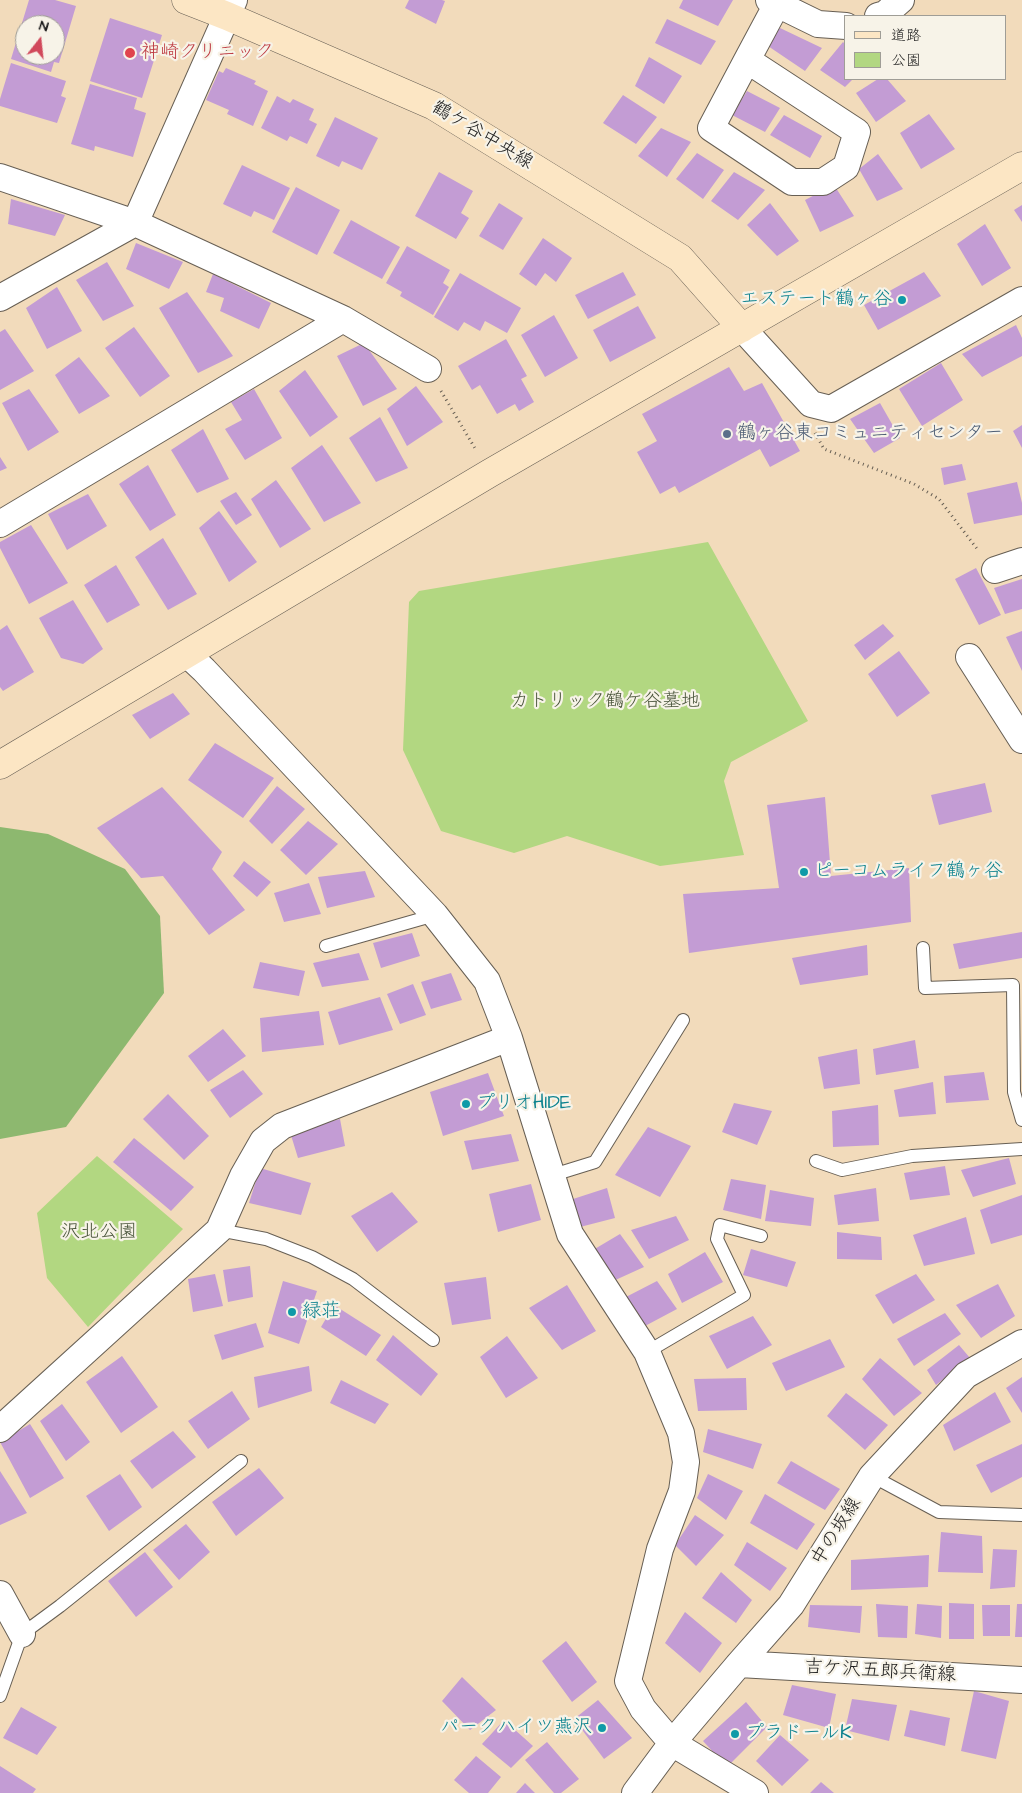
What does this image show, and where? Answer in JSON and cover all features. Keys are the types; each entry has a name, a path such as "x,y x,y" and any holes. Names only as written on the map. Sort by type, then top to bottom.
{"street":[{"name":"鶴ケ谷中央線","path":"186,0 230,8 434,106 680,258 742,328"},
{"path":"882,15 901,0"},
{"path":"747,60 857,132 846,167 823,182 792,182 711,128 747,60 773,2 818,24 844,26"},
{"path":"0,298 135,223 230,8"},
{"path":"0,765 490,473 1022,166"},
{"path":"0,177 135,223 343,319 428,369"},
{"path":"742,328 811,404 831,409 1022,300"},
{"path":"0,524 343,319"},
{"path":"995,570 1022,561"},
{"path":"187,654 435,914 487,981 510,1038 570,1234 647,1352 681,1433 686,1462 682,1491 660,1549 628,1681 642,1708 672,1743 755,1793"},
{"path":"969,657 1022,740"},
{"path":"0,1429 219,1230 243,1176 262,1141 282,1126 510,1038"},
{"name":"中の坂線","path":"635,1793 672,1743 792,1605 872,1476 966,1375 1022,1343"},
{"path":"0,1594 22,1634"},
{"name":"吉ケ沢五郎兵衛線","path":"739,1664 1022,1680"}],"lane":[{"path":"326,946 435,914"},
{"path":"924,948 925,988 1013,985 1014,1092 1022,1120"},
{"path":"553,1175 595,1162 682,1020"},
{"path":"816,1161 842,1170 912,1156 1022,1149"},
{"path":"647,1352 744,1295 717,1239 720,1225 761,1236"},
{"path":"219,1230 266,1239 312,1257 353,1279 433,1340"},
{"path":"0,1696 22,1634 60,1606 241,1461"},
{"path":"872,1476 939,1512 1022,1515"}],"path":[{"path":"428,369 490,473"},
{"path":"811,404 812,428 824,449 914,484 939,499 958,525"}],"green space":[{"name":"カトリック鶴ケ谷墓地","path":"708,542 808,721 731,762 724,781 744,855 660,866 567,836 514,853 441,831 403,750 409,602 419,591"},
{"path":"0,827 48,834 125,869 160,916 164,993 66,1127 0,1139"},
{"name":"沢北公園","path":"97,1156 183,1229 88,1327 47,1278 37,1213"}],"building":[{"path":"29,0 55,0 76,6 65,43 65,15 24,15"},
{"path":"409,0 445,1 436,24 405,8"},
{"path":"683,0 733,0 718,26 679,8"},
{"path":"110,18 162,35 142,98 90,81"},
{"path":"667,19 716,41 701,65 655,43"},
{"path":"780,28 822,48 805,71 765,44"},
{"path":"843,42 844,80 852,80 845,87 820,70"},
{"path":"15,46 15,60 11,59"},
{"path":"649,57 682,76 664,104 635,86"},
{"path":"11,63 66,81 61,96 66,98 57,123 0,106 0,99"},
{"path":"29,65 53,65 51,72"},
{"path":"226,68 256,81 254,84 268,91 253,126 227,114 229,110 206,100 219,71 223,73"},
{"path":"876,80 888,80 906,101 876,122 856,93"},
{"path":"90,84 137,98 134,109 146,113 133,157 95,146 94,151 71,144"},
{"path":"747,91 780,108 765,132 732,115"},
{"path":"623,95 657,117 636,144 603,123"},
{"path":"277,96 290,103 293,99 314,109 309,120 317,124 307,144 290,136 287,141 261,128"},
{"path":"929,114 955,149 921,169 900,133"},
{"path":"784,115 822,136 810,158 770,135"},
{"path":"335,117 378,138 362,170 342,161 339,167 316,156"},
{"path":"661,128 691,142 667,177 638,156"},
{"path":"697,153 724,170 703,199 676,179"},
{"path":"878,154 903,189 877,201 859,169"},
{"path":"242,165 290,188 274,220 254,211 251,217 223,204"},
{"path":"439,172 473,191 461,213 469,218 456,239 415,216"},
{"path":"734,172 765,190 738,220 711,201"},
{"path":"834,185 854,216 820,232 805,200"},
{"path":"296,187 340,210 317,255 272,232"},
{"path":"11,199 65,215 55,236 8,224"},
{"path":"499,203 523,218 503,250 479,236"},
{"path":"770,203 799,241 777,256 747,225"},
{"path":"1022,205 1022,222 1014,210"},
{"path":"351,220 400,247 382,279 333,253"},
{"path":"985,224 1011,268 982,286 957,244"},
{"path":"543,238 572,258 556,282 545,273 536,286 519,274"},
{"path":"136,243 183,262 169,289 126,269"},
{"path":"407,246 450,270 443,283 449,287 433,315 400,296 402,292 386,283"},
{"path":"107,262 134,306 103,321 76,280"},
{"path":"623,272 636,295 588,319 575,295"},
{"name":"エステート鶴ヶ谷","path":"924,272 941,296 878,330 864,305"},
{"path":"460,273 521,308 507,333 485,321 480,331 464,322 458,331 434,317"},
{"path":"213,274 271,303 259,329 220,311 224,298 206,292"},
{"path":"57,287 82,331 47,349 26,308"},
{"path":"187,292 233,356 198,373 159,308"},
{"path":"638,306 656,338 610,362 593,330"},
{"path":"554,315 578,358 545,377 521,335"},
{"path":"1016,325 1022,338 1022,356 982,377 962,354"},
{"path":"134,327 170,376 140,397 105,348"},
{"path":"5,329 34,371 0,390 0,332"},
{"path":"506,339 527,376 521,379 534,402 519,411 515,404 497,414 480,385 472,390 458,366"},
{"path":"364,343 397,389 363,406 337,356"},
{"path":"79,357 110,396 79,414 55,375"},
{"path":"941,363 963,400 922,426 899,389"},
{"path":"729,367 744,391 762,383 800,451 770,467 760,449 679,493 675,486 660,494 637,452 657,441 642,414"},
{"path":"305,370 338,417 310,437 279,391"},
{"path":"416,386 443,422 407,446 387,409"},
{"path":"29,389 59,432 28,451 2,403"},
{"path":"254,389 282,438 245,460 225,429 242,420 231,402"},
{"path":"880,403 900,438 874,453 850,419"},
{"path":"380,417 408,468 376,482 349,438"},
{"path":"1022,425 1022,448 1013,431"},
{"path":"203,429 229,479 197,493 171,450"},
{"path":"322,445 361,503 324,522 291,468"},
{"path":"0,457 7,468 0,471"},
{"path":"962,464 966,480 944,485 941,468"},
{"path":"148,465 176,515 150,531 119,484"},
{"path":"276,480 311,529 280,548 251,499"},
{"path":"1017,482 1022,503 1022,515 974,524 967,493"},
{"path":"236,492 252,515 236,525 220,501"},
{"path":"88,494 107,526 67,550 48,514"},
{"path":"219,511 257,562 229,582 199,528"},
{"path":"31,525 68,583 29,604 0,548 0,542"},
{"path":"163,538 197,594 168,610 135,557"},
{"path":"116,565 140,605 107,623 84,585"},
{"path":"976,568 1001,615 979,625 955,579"},
{"path":"1022,579 1022,609 1005,614 994,588"},
{"path":"73,600 103,649 83,664 61,658 39,618"},
{"path":"883,624 894,636 865,660 854,645"},
{"path":"7,625 34,672 3,691 0,687 0,630"},
{"path":"1022,631 1022,671 1006,637"},
{"path":"899,651 930,693 897,717 868,674"},
{"path":"173,693 190,714 150,739 132,715"},
{"path":"215,743 274,778 243,818 188,780"},
{"path":"985,783 992,812 939,825 931,795"},
{"path":"277,786 305,809 272,844 249,821"},
{"path":"162,787 222,852 212,869 245,910 209,935 163,876 141,878 97,828"},
{"name":"ピーコムライフ鶴ヶ谷","path":"825,797 831,876 909,868 911,922 689,953 683,894 779,888 767,805"},
{"path":"308,821 338,844 306,875 280,850"},
{"path":"244,861 271,882 257,897 233,876"},
{"path":"365,871 375,897 327,908 318,877"},
{"path":"309,883 321,914 284,922 274,893"},
{"path":"1022,932 1022,958 959,969 953,944"},
{"path":"412,933 420,956 381,968 373,943"},
{"path":"867,945 868,975 800,985 792,958"},
{"path":"359,953 369,980 322,987 313,963"},
{"path":"260,962 305,971 299,996 253,988"},
{"path":"451,973 462,1000 431,1009 421,982"},
{"path":"413,984 426,1015 400,1024 387,994"},
{"path":"380,997 393,1030 339,1045 328,1012"},
{"path":"319,1011 324,1045 262,1052 260,1018"},
{"path":"223,1029 246,1056 208,1082 188,1056"},
{"path":"915,1040 919,1068 876,1075 873,1049"},
{"path":"857,1049 860,1084 824,1089 818,1057"},
{"path":"243,1070 263,1094 230,1118 210,1090"},
{"path":"984,1072 989,1100 946,1103 944,1076"},
{"name":"プリオHIDE","path":"488,1073 504,1116 443,1136 430,1092"},
{"path":"933,1082 936,1114 899,1117 894,1090"},
{"path":"168,1094 209,1136 184,1160 143,1119"},
{"path":"734,1103 772,1111 757,1145 722,1132"},
{"path":"878,1105 879,1145 833,1147 832,1111"},
{"path":"340,1119 345,1146 298,1158 290,1132"},
{"path":"648,1127 691,1146 660,1197 615,1175"},
{"path":"511,1134 519,1161 472,1170 464,1141"},
{"path":"134,1138 194,1187 171,1211 113,1162"},
{"path":"1009,1158 1016,1184 973,1197 961,1170"},
{"path":"945,1166 950,1195 910,1200 904,1173"},
{"path":"260,1168 311,1183 301,1215 249,1203"},
{"path":"731,1179 766,1185 761,1219 723,1210"},
{"path":"531,1184 541,1220 498,1232 489,1194"},
{"path":"607,1188 615,1218 580,1227 570,1200"},
{"path":"876,1188 879,1221 838,1225 834,1195"},
{"path":"770,1190 814,1198 811,1226 765,1221"},
{"path":"392,1192 418,1222 377,1252 351,1216"},
{"path":"1022,1195 1022,1235 991,1244 980,1210"},
{"path":"676,1216 689,1240 649,1259 631,1230"},
{"path":"966,1217 975,1254 924,1266 913,1235"},
{"path":"837,1232 881,1237 882,1260 837,1259"},
{"path":"620,1234 644,1267 611,1282 593,1250"},
{"path":"751,1249 796,1262 787,1287 743,1275"},
{"path":"705,1252 723,1282 682,1303 668,1274"},
{"path":"250,1266 253,1297 228,1302 223,1270"},
{"path":"215,1274 223,1306 193,1312 188,1279"},
{"path":"916,1274 935,1300 893,1324 875,1295"},
{"path":"486,1277 491,1319 452,1325 444,1283"},
{"name":"緑荘","path":"283,1281 317,1291 299,1344 268,1333"},
{"path":"657,1281 677,1309 645,1326 624,1298"},
{"path":"998,1284 1015,1316 981,1338 956,1305"},
{"path":"567,1285 596,1331 562,1350 529,1308"},
{"path":"334,1305 381,1335 366,1356 321,1327"},
{"path":"945,1313 961,1334 914,1366 897,1339"},
{"path":"753,1316 772,1345 727,1369 709,1336"},
{"path":"256,1323 264,1347 222,1360 214,1335"},
{"path":"393,1335 438,1374 421,1396 376,1360"},
{"path":"507,1336 538,1378 506,1398 480,1357"},
{"path":"830,1339 845,1367 786,1391 772,1363"},
{"path":"959,1345 970,1358 936,1385 927,1370"},
{"path":"122,1356 158,1407 121,1433 86,1382"},
{"path":"880,1358 922,1393 894,1416 862,1379"},
{"path":"309,1366 312,1391 258,1408 254,1377"},
{"path":"1022,1377 1022,1413 1006,1388"},
{"path":"746,1378 747,1410 698,1411 694,1379"},
{"path":"341,1380 389,1404 375,1424 330,1403"},
{"path":"232,1391 250,1419 208,1449 188,1421"},
{"path":"995,1392 1011,1422 954,1451 943,1425"},
{"path":"846,1393 888,1425 865,1450 827,1416"},
{"path":"62,1404 90,1442 66,1461 40,1421"},
{"path":"30,1424 64,1478 30,1498 0,1442"},
{"path":"708,1429 762,1444 753,1469 703,1452"},
{"path":"173,1431 196,1457 152,1489 130,1461"},
{"path":"1022,1444 1022,1477 991,1493 976,1465"},
{"path":"791,1461 840,1489 825,1510 777,1483"},
{"path":"259,1468 284,1498 236,1536 212,1502"},
{"path":"0,1471 27,1513 0,1525"},
{"path":"120,1474 142,1507 109,1531 86,1496"},
{"path":"708,1474 743,1491 726,1520 697,1498"},
{"path":"765,1494 815,1524 797,1550 750,1523"},
{"path":"695,1515 724,1535 696,1566 675,1545"},
{"path":"186,1524 210,1552 179,1580 153,1550"},
{"path":"941,1532 982,1536 983,1573 938,1572"},
{"path":"747,1542 787,1568 770,1591 734,1565"},
{"path":"993,1549 1017,1550 1015,1587 990,1589"},
{"path":"145,1552 173,1587 136,1617 108,1581"},
{"path":"929,1555 928,1587 851,1590 851,1560"},
{"path":"721,1572 752,1600 736,1623 702,1598"},
{"path":"949,1603 974,1604 974,1639 949,1639"},
{"path":"876,1604 908,1606 907,1638 878,1637"},
{"path":"917,1604 942,1606 941,1638 915,1634"},
{"path":"1017,1604 1022,1604 1022,1637 1015,1637"},
{"path":"810,1605 862,1606 860,1633 808,1627"},
{"path":"982,1605 1010,1605 1010,1636 983,1636"},
{"path":"685,1612 722,1643 700,1673 665,1643"},
{"path":"566,1641 597,1682 572,1702 542,1661"},
{"path":"462,1677 496,1710 470,1730 442,1701"},
{"path":"792,1685 836,1694 829,1728 783,1715"},
{"path":"974,1691 1009,1701 996,1759 961,1751"},
{"path":"852,1699 897,1705 889,1741 845,1730"},
{"name":"パークハイツ燕沢","path":"598,1700 632,1738 604,1759 574,1719"},
{"name":"プラドールK","path":"746,1702 767,1727 727,1767 703,1741"},
{"path":"21,1707 57,1727 37,1755 3,1738"},
{"path":"910,1710 950,1718 945,1746 904,1736"},
{"path":"504,1720 533,1746 511,1768 482,1744"},
{"path":"780,1735 809,1760 782,1786 756,1761"},
{"path":"547,1742 579,1779 561,1793 554,1793 525,1760"},
{"path":"476,1756 501,1777 488,1793 469,1793 454,1780"},
{"path":"0,1766 36,1789 33,1793 0,1793"},
{"path":"821,1782 834,1793 810,1793"},
{"path":"525,1783 535,1793 516,1793"}],"place":[{"name":"神崎クリニック","path":"130,53"},
{"name":"エステート鶴ヶ谷","path":"902,300"},
{"name":"鶴ヶ谷東コミュニティセンター","path":"727,434"},
{"name":"ピーコムライフ鶴ヶ谷","path":"804,872"},
{"name":"プリオHIDE","path":"466,1104"},
{"name":"緑荘","path":"292,1312"},
{"name":"パークハイツ燕沢","path":"602,1728"},
{"name":"プラドールK","path":"735,1734"}]}
